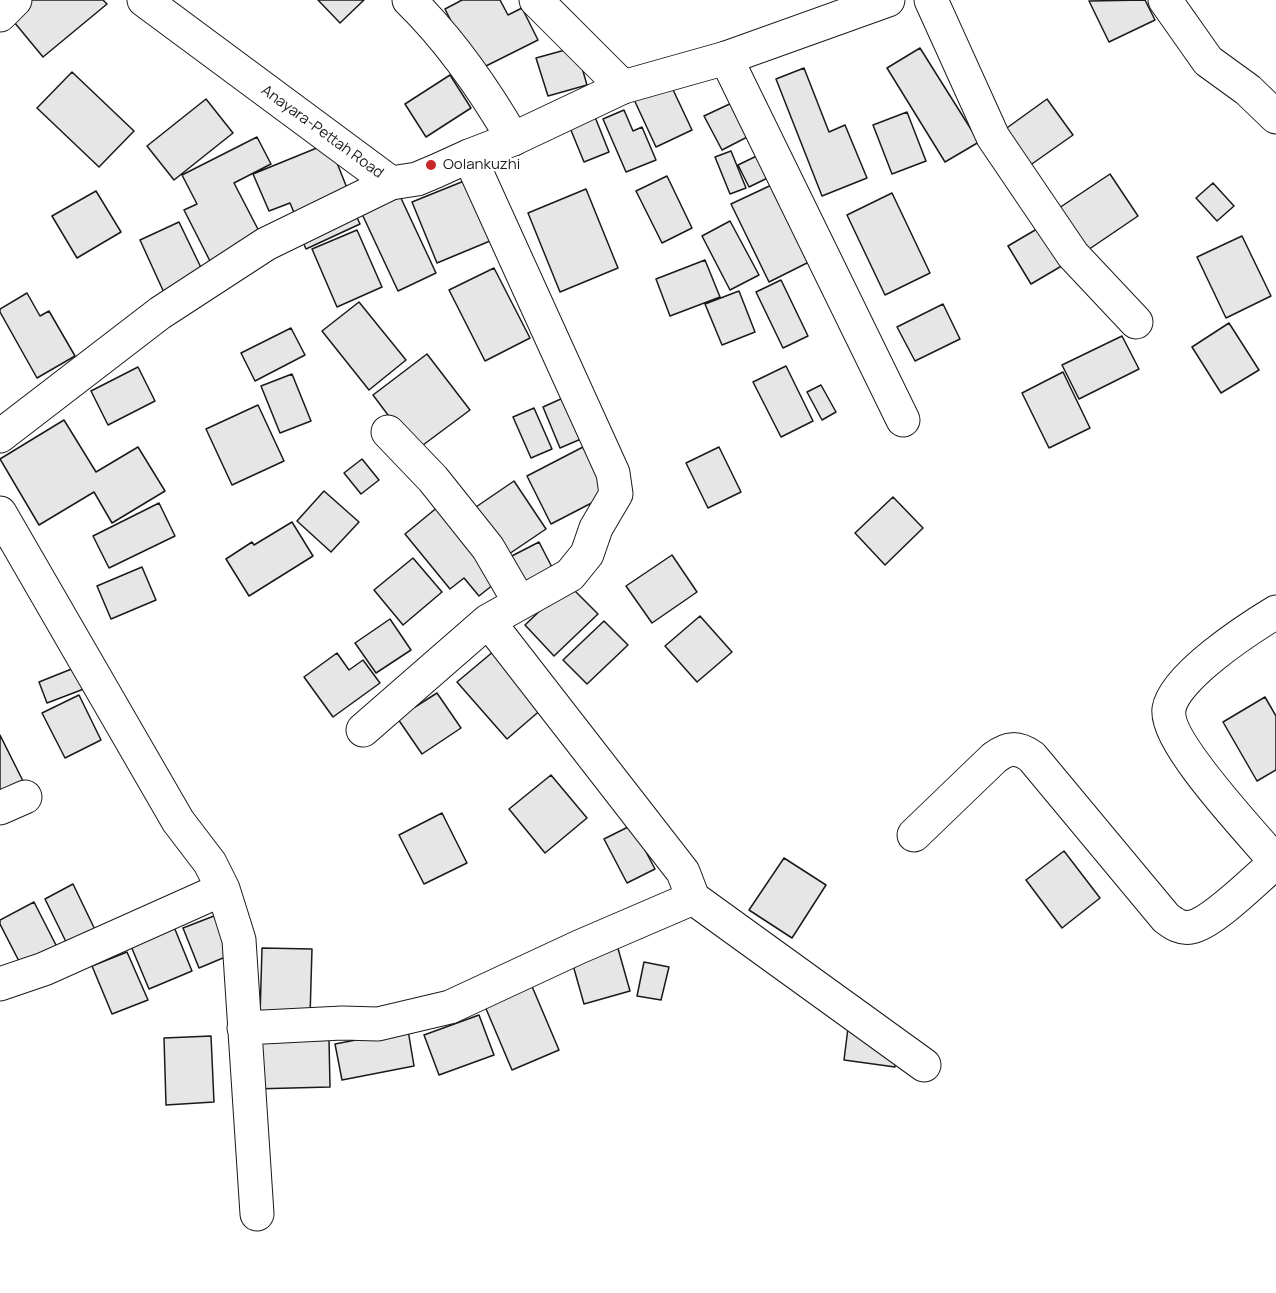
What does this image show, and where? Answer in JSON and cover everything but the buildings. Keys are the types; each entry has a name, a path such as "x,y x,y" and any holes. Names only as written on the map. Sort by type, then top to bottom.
{"street":[{"path":"0,15 15,0"},
{"name":"Anayara-Pettah Road","path":"144,0 391,183 417,179 513,139 623,87 726,58 888,0"},
{"path":"409,0 488,95 513,139"},
{"path":"536,0 623,87"},
{"path":"932,0 993,137 1073,255 1136,322"},
{"path":"1165,0 1208,61 1248,90 1276,117"},
{"path":"726,58 903,420"},
{"path":"363,730 488,621 570,575 587,554 596,528 616,494 613,473 469,156"},
{"path":"0,436 160,313 266,243 391,183"},
{"path":"387,432 433,479 488,548 520,603"},
{"path":"0,513 178,821 210,863 223,889 239,940 257,1214"},
{"path":"914,835 994,758 1004,751 1021,749 1032,757 1166,918 1178,927 1192,927 1209,920 1276,862 1189,759 1174,735 1169,711 1176,690 1198,669 1255,625 1276,612"},
{"path":"488,621 683,872 693,898 924,1065"},
{"path":"0,984 44,969 223,889"},
{"path":"244,1028 342,1023 378,1024 450,1007 579,947 693,898"}],"place":[{"name":"Oolankuzhi","path":"431,165"}]}
